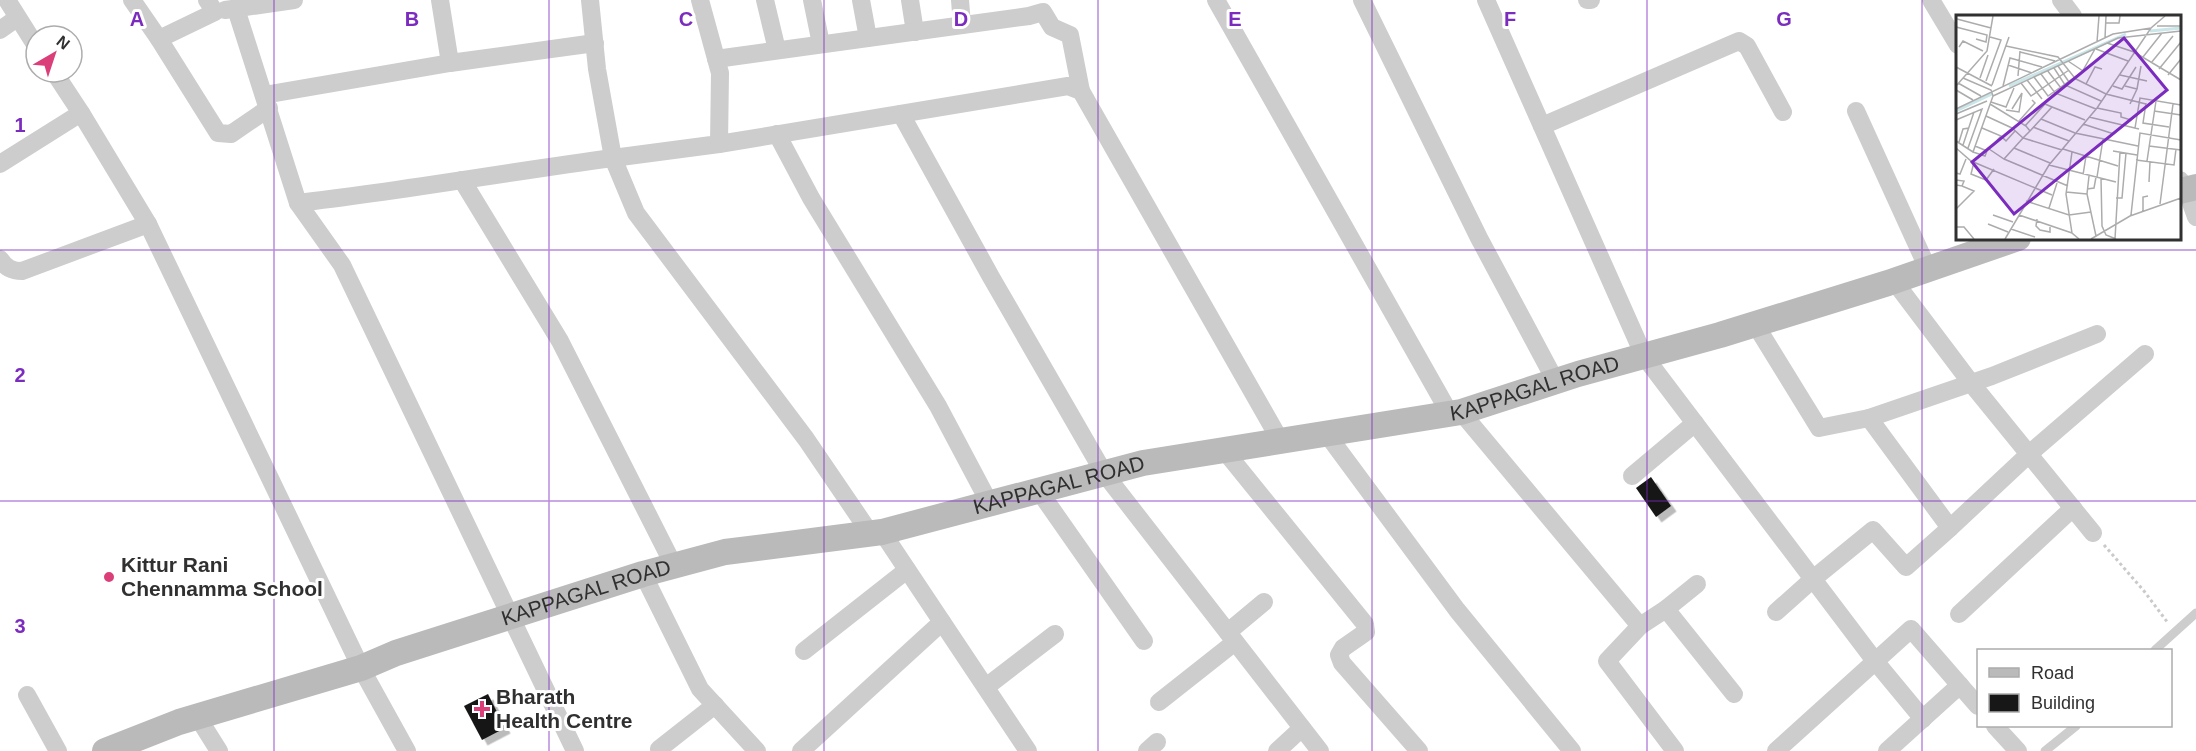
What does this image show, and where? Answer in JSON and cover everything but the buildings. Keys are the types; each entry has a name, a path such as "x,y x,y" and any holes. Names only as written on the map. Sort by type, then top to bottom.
{"main road":[{"name":"KAPPAGAL ROAD","path":"105,751 197,716 361,668 396,653 643,573 725,552 876,533 1143,463 1456,413 1894,281 2012,240"}],"street":[{"path":"7,0 24,28"},
{"path":"132,0 218,133 231,134 266,101 450,63 595,43"},
{"path":"159,39 211,6 236,9 294,0"},
{"path":"440,0 450,63"},
{"path":"590,0 613,158 636,213 876,533 907,570 1028,751"},
{"path":"700,0 720,73 719,144"},
{"path":"765,0 777,50"},
{"path":"812,0 821,44"},
{"path":"861,0 868,38"},
{"path":"910,0 915,32"},
{"path":"960,0 962,25"},
{"path":"1216,0 1456,413 1641,626"},
{"path":"1362,0 1479,238 1556,382"},
{"path":"1486,0 1644,356 1875,662 1923,719"},
{"path":"1931,0 1956,42"},
{"path":"2061,0 2072,15"},
{"path":"236,9 298,203 342,265 575,751"},
{"path":"716,59 1029,16 1043,12 1052,27 1070,35 1081,91 1280,440"},
{"path":"0,30 17,18"},
{"path":"1542,126 1739,41 1747,46 1783,112"},
{"path":"62,84 148,224 361,668 407,751"},
{"path":"298,203 371,195 719,144 1068,86 1081,91"},
{"path":"1856,111 1928,269"},
{"path":"0,164 81,113"},
{"path":"901,114 991,277 1104,473 1320,751"},
{"path":"777,134 811,198 938,406 990,504"},
{"path":"462,180 560,341 674,566"},
{"path":"2185,186 2196,217"},
{"path":"0,259 7,268 22,271 148,224"},
{"path":"1894,281 1971,383 2093,533"},
{"path":"1755,324 1819,428 1869,418 1971,383 2097,334"},
{"path":"1776,612 1873,530 1906,567 2029,454 2145,354"},
{"path":"1869,418 1950,528"},
{"path":"1632,476 1695,423"},
{"path":"1326,433 1457,610 1569,750"},
{"path":"1224,450 1365,624 1366,632 1342,648 1339,655 1342,663 1419,751"},
{"path":"1039,491 1144,641"},
{"path":"1959,614 2073,508"},
{"path":"804,651 907,570"},
{"path":"643,573 700,689 757,751"},
{"path":"1675,751 1607,661 1641,626 1697,584"},
{"path":"1159,702 1232,637 1264,602"},
{"path":"1666,609 1734,694"},
{"path":"801,751 942,622"},
{"path":"1776,751 1911,629 1977,705"},
{"path":"986,687 1055,634"},
{"path":"1887,751 1960,685"},
{"path":"27,695 58,751"},
{"path":"659,749 715,705"},
{"path":"197,716 219,751"},
{"path":"1996,727 2018,751"},
{"path":"1277,751 1302,728"}],"lane":[{"path":"2157,649 2196,613"},
{"path":"2044,751 2075,727"}],"path":[{"path":"2093,533 2145,591 2175,631"}],"place":[{"name":"Kittur Rani Chennamma School","path":"109,577"},
{"name":"Bharath Health Centre","path":"482,709"}]}
